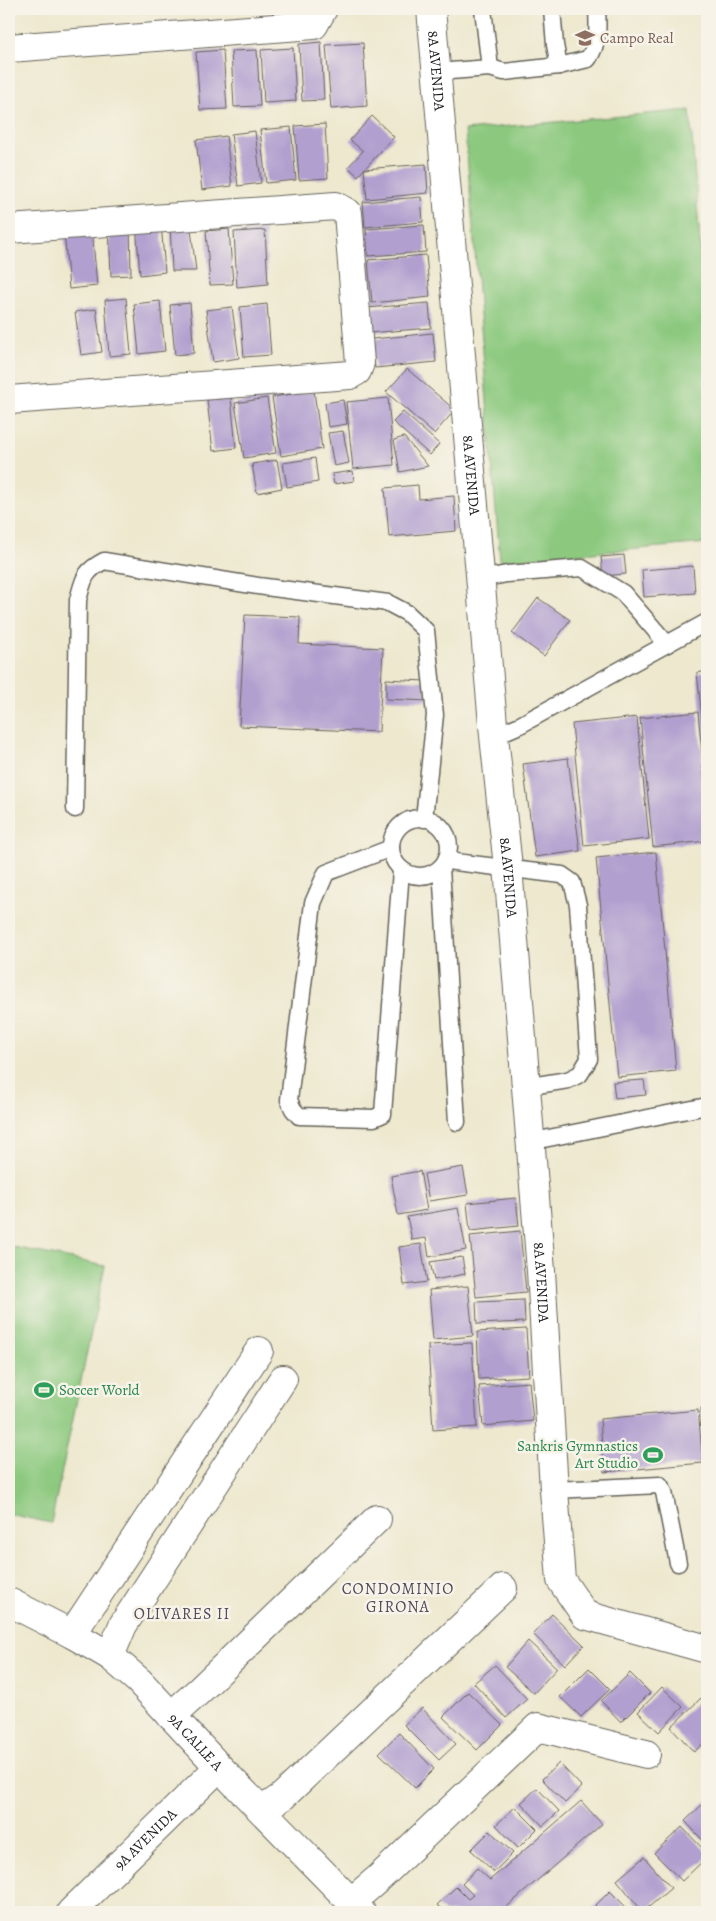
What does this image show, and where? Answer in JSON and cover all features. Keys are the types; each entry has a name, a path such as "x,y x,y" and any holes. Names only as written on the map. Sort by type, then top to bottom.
{"street":[{"path":"9,48 314,24 323,9"},
{"name":"8A AVENIDA","path":"431,9 494,736 508,867 541,1271 561,1580 585,1615 707,1649"},
{"path":"9,229 336,206 348,213 360,363 358,371 350,375 9,400"},
{"path":"72,1634 259,1351"},
{"path":"110,1656 123,1625 284,1379"},
{"path":"171,1716 377,1519"},
{"path":"263,1810 283,1796 503,1588"},
{"name":"9A CALLE A","path":"9,1602 110,1656 139,1681 219,1767 356,1907"},
{"path":"356,1907 379,1878 538,1727 646,1754"},
{"name":"9A AVENIDA","path":"71,1912 219,1767"}],"lane":[{"path":"483,9 490,68"},
{"path":"552,9 555,45 560,66"},
{"path":"437,72 490,68 504,72 560,66 588,59 594,50 598,31 597,9"},
{"path":"75,809 78,600 84,580 90,569 104,562 258,586 388,603 407,613 426,631 435,715 424,819"},
{"path":"480,579 506,574 582,568 623,593 667,644"},
{"path":"494,736 520,725 707,622"},
{"path":"457,1122 444,865 449,842 441,826 433,821 414,819 398,829 393,838 391,848 396,863 401,870 417,876 425,876 444,865 508,867 562,875 572,882 578,905 589,1059 580,1074 568,1080 525,1087"},
{"path":"391,848 326,873 313,903 289,1100 299,1116 374,1118 383,1114 401,870"},
{"path":"529,1142 707,1106"},
{"path":"554,1490 660,1485 664,1492 678,1564"}],"green space":[{"path":"690,110 707,335 707,543 500,561 465,130"},
{"name":"Soccer World","path":"9,1246 105,1266 51,1523 9,1514"}],"building":[{"path":"321,42 324,100 302,101 299,44"},
{"path":"363,43 367,106 331,109 326,45"},
{"path":"293,48 296,101 264,103 261,50"},
{"path":"223,50 227,109 200,110 196,52"},
{"path":"257,50 260,106 234,107 231,51"},
{"path":"372,116 394,137 358,176 348,167 363,151 350,140"},
{"path":"325,124 328,178 299,180 295,126"},
{"path":"291,127 296,180 266,183 260,130"},
{"path":"255,131 261,183 238,186 231,134"},
{"path":"226,136 232,186 202,190 196,140"},
{"path":"426,164 428,193 367,199 364,169"},
{"path":"421,197 423,222 365,227 363,202"},
{"path":"190,221 196,271 172,271 170,222"},
{"path":"161,223 165,272 140,275 136,224"},
{"path":"130,224 131,275 111,276 109,225"},
{"path":"424,225 426,252 368,256 366,229"},
{"path":"92,228 97,286 69,289 64,230"},
{"path":"229,229 233,284 210,285 206,231"},
{"path":"265,230 268,284 237,287 234,232"},
{"path":"426,255 430,297 372,303 368,260"},
{"path":"126,298 131,354 109,356 105,300"},
{"path":"160,301 165,351 139,354 134,304"},
{"path":"190,303 194,353 175,355 170,305"},
{"path":"429,303 431,328 368,333 366,308"},
{"path":"267,304 271,355 244,357 240,307"},
{"path":"232,307 239,358 213,362 206,310"},
{"path":"96,309 102,352 81,355 75,312"},
{"path":"433,333 436,362 375,368 372,339"},
{"path":"407,369 455,410 434,434 386,392"},
{"path":"314,391 322,449 281,456 272,397"},
{"path":"231,398 236,448 213,451 207,400"},
{"path":"267,398 276,453 244,458 235,403"},
{"path":"388,398 394,465 353,469 346,402"},
{"path":"343,400 347,424 328,427 325,403"},
{"path":"403,412 439,444 430,455 393,422"},
{"path":"343,431 349,463 334,466 328,433"},
{"path":"404,437 428,466 400,472 394,440"},
{"path":"315,458 318,482 287,487 283,463"},
{"path":"277,460 282,488 257,493 252,464"},
{"path":"353,471 354,481 334,484 332,474"},
{"path":"418,485 419,499 454,496 456,531 389,537 385,488"},
{"path":"624,555 626,574 603,576 601,557"},
{"path":"693,566 695,593 644,597 642,570"},
{"path":"538,598 570,620 544,656 512,633"},
{"path":"245,615 300,617 299,644 383,648 379,732 239,726"},
{"path":"707,671 707,755 706,755 697,673"},
{"path":"386,679 425,681 427,701 386,699"},
{"path":"698,712 707,806 707,841 653,847 640,718"},
{"path":"637,717 649,839 584,846 572,724"},
{"path":"568,758 580,851 535,857 523,764"},
{"path":"656,852 676,1071 617,1077 596,858"},
{"path":"644,1080 646,1095 615,1098 613,1082"},
{"path":"463,1167 468,1195 429,1201 424,1174"},
{"path":"420,1171 427,1210 398,1215 391,1176"},
{"path":"516,1198 519,1226 470,1231 467,1203"},
{"path":"458,1208 466,1250 429,1257 426,1238 412,1240 407,1217"},
{"path":"520,1231 526,1292 476,1297 470,1236"},
{"path":"421,1244 427,1282 404,1285 399,1247"},
{"path":"462,1257 465,1274 434,1280 430,1262"},
{"path":"468,1286 473,1336 433,1340 429,1290"},
{"path":"524,1300 525,1322 477,1324 476,1302"},
{"path":"526,1329 529,1376 479,1379 477,1332"},
{"path":"472,1343 477,1427 433,1430 428,1345"},
{"path":"529,1382 533,1421 483,1426 479,1386"},
{"path":"701,1408 707,1408 707,1488 706,1488"},
{"path":"698,1410 703,1463 604,1472 600,1419"},
{"path":"552,1614 584,1645 565,1665 533,1634"},
{"path":"528,1641 557,1668 534,1693 505,1667"},
{"path":"495,1665 527,1699 506,1718 474,1683"},
{"path":"589,1668 610,1689 581,1717 560,1697"},
{"path":"630,1673 650,1693 621,1722 601,1701"},
{"path":"662,1687 683,1707 659,1732 638,1712"},
{"path":"468,1692 502,1725 477,1750 443,1717"},
{"path":"701,1698 707,1705 707,1740 694,1752 671,1727"},
{"path":"422,1708 456,1744 439,1760 404,1725"},
{"path":"399,1733 434,1769 415,1788 379,1753"},
{"path":"559,1763 582,1787 565,1803 542,1779"},
{"path":"537,1788 559,1811 543,1826 521,1803"},
{"path":"581,1801 602,1824 501,1912 444,1912 437,1905 456,1887 468,1899 473,1895 462,1884 477,1868 490,1880"},
{"path":"707,1802 707,1845 685,1821"},
{"path":"515,1807 537,1829 518,1848 496,1825"},
{"path":"682,1827 707,1853 707,1857 682,1881 654,1853"},
{"path":"490,1831 513,1853 494,1872 471,1850"},
{"path":"644,1857 671,1888 643,1912 617,1880"},
{"path":"610,1891 631,1912 589,1912"}],"place":[{"name":"Campo Real","path":"585,38"},
{"name":"Soccer World","path":"44,1390"},
{"name":"Sankris Gymnastics Art Studio","path":"653,1455"}],"district":[{"name":"CONDOMINIO GIRONA","path":"398,1598"},
{"name":"OLIVARES II","path":"182,1614"}]}
